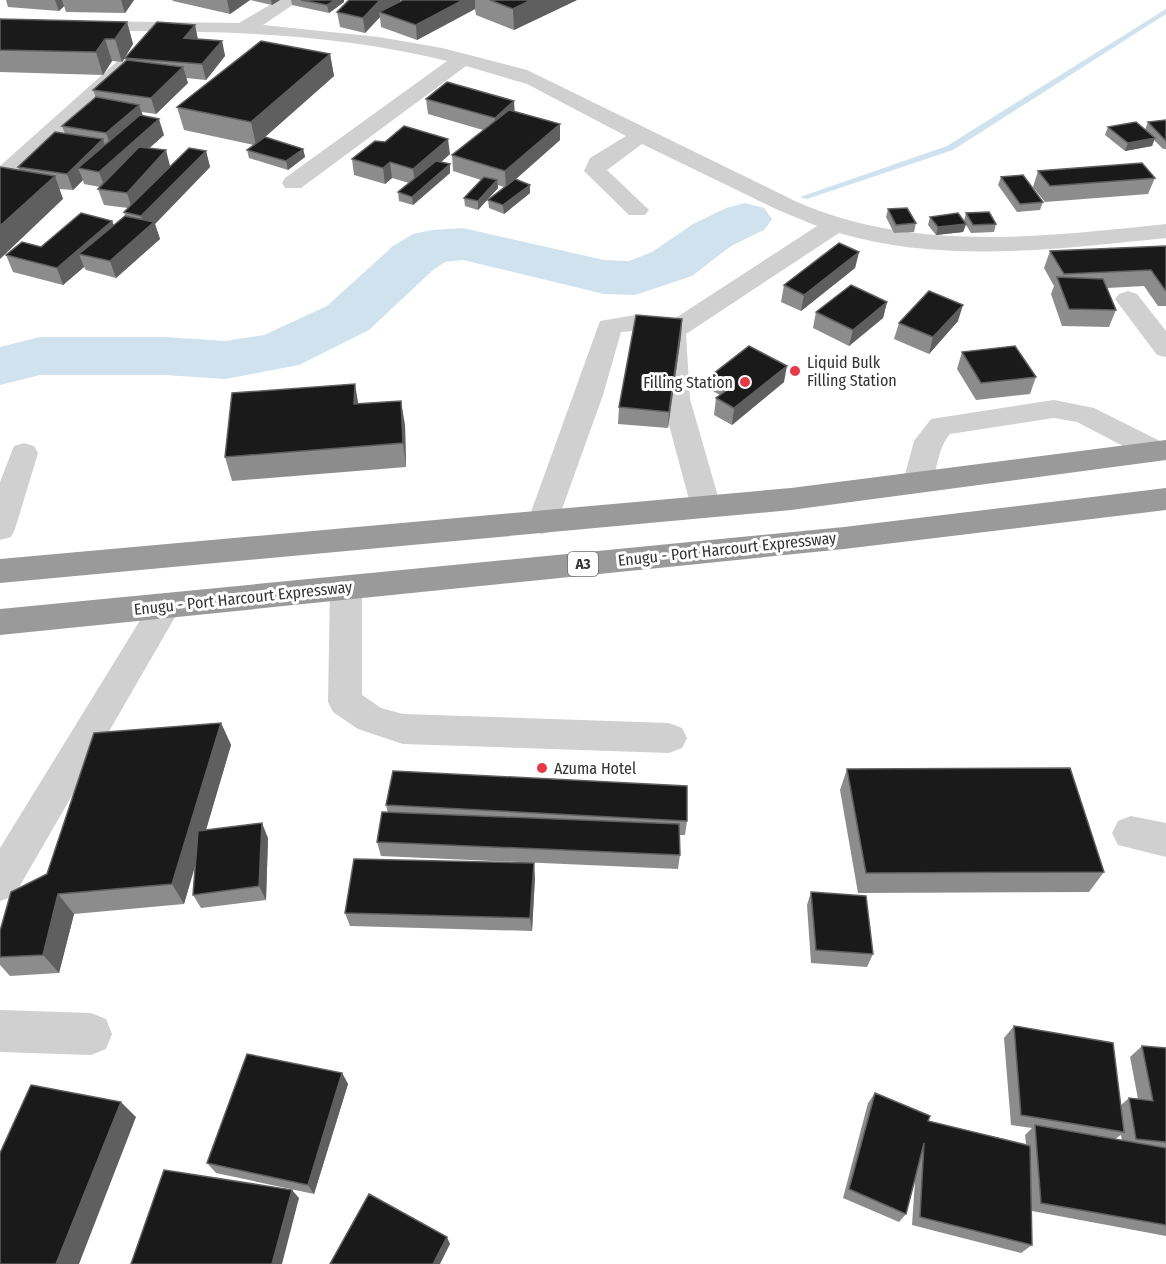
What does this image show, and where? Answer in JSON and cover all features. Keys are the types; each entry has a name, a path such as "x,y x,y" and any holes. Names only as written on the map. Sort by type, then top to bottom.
{"highway":[{"path":"0,571 706,507 1161,451"},
{"name":"Enugu - Port Harcourt Expressway","path":"0,622 844,538 1166,499"}],"street":[{"path":"246,27 291,0"},
{"path":"111,26 138,6"},
{"path":"0,26 246,27 349,36 463,59 509,71 547,86 771,198 826,221 911,242 994,246 1166,231"},
{"path":"0,178 130,60 157,26"},
{"path":"293,183 463,59"},
{"path":"637,210 595,171 598,163 641,135"},
{"path":"672,331 720,302 826,221"},
{"path":"1128,299 1166,349"},
{"path":"542,523 589,395 609,327 627,323 664,325 672,331 675,337 676,399 706,507"},
{"path":"918,482 928,441 941,426 1054,409 1084,414 1161,451"},
{"path":"0,529 24,453"},
{"path":"346,588 345,702 370,719 403,729 669,738"},
{"path":"0,883 166,605"},
{"path":"0,1031 91,1034"}],"building":[{"path":"301,0 335,0 327,5"},
{"path":"349,0 380,0 363,18 337,12"},
{"path":"403,0 463,0 416,25 379,12"},
{"path":"490,0 531,0 513,9"},
{"path":"0,19 127,22 115,39 105,39 96,52 0,50"},
{"path":"157,22 195,25 184,38 222,41 202,64 125,58"},
{"path":"261,41 330,54 251,122 177,107"},
{"path":"127,60 183,67 151,98 93,90"},
{"path":"447,82 514,101 495,118 426,99"},
{"path":"96,97 139,105 106,133 62,126"},
{"path":"509,110 560,124 505,171 452,155"},
{"path":"140,115 159,119 99,172 78,168"},
{"path":"1166,120 1166,141 1148,122"},
{"path":"1136,122 1155,138 1128,143 1108,127"},
{"path":"404,126 448,139 413,169 390,162 383,168 352,159 375,141 385,142"},
{"path":"55,132 103,139 67,174 18,167"},
{"path":"265,137 303,149 286,161 247,150"},
{"path":"139,147 166,150 127,193 98,189"},
{"path":"189,148 206,151 141,216 124,212"},
{"path":"436,161 450,164 412,197 398,192"},
{"path":"1142,163 1155,178 1050,186 1038,171"},
{"path":"0,167 55,176 0,226"},
{"path":"1023,175 1043,202 1020,204 1001,177"},
{"path":"484,177 497,180 478,201 464,198"},
{"path":"515,179 530,185 503,205 488,200"},
{"path":"907,208 916,223 896,225 888,209"},
{"path":"989,212 996,224 973,225 966,213"},
{"path":"81,213 112,221 57,268 6,255 22,242 41,247"},
{"path":"958,213 966,224 938,227 930,217"},
{"path":"125,216 154,222 110,261 79,254"},
{"path":"839,243 859,252 804,295 784,285"},
{"path":"1166,246 1166,290 1151,270 1064,274 1050,251"},
{"path":"1057,277 1103,279 1116,310 1069,309"},
{"path":"851,285 887,302 853,330 816,312"},
{"path":"929,291 963,305 933,337 899,323"},
{"path":"636,315 682,319 669,412 619,407"},
{"path":"749,346 787,366 734,408 716,398 734,385 713,374"},
{"path":"1015,346 1036,377 981,383 962,352"},
{"path":"355,384 354,404 401,401 403,443 225,457 232,393"},
{"path":"221,723 172,884 58,894 43,955 0,957 0,931 11,892 47,874 94,733"},
{"path":"1070,768 1104,872 866,873 847,769"},
{"path":"393,771 687,786 687,821 386,805"},
{"path":"382,812 679,824 680,855 377,842"},
{"path":"262,823 259,886 193,895 198,831"},
{"path":"354,859 534,863 530,918 345,913"},
{"path":"811,892 866,896 873,954 816,950"},
{"path":"1014,1026 1113,1043 1124,1132 1021,1115"},
{"path":"1142,1046 1166,1048 1166,1142 1136,1139 1129,1098 1153,1101"},
{"path":"247,1054 342,1073 308,1185 207,1163"},
{"path":"31,1085 121,1102 56,1264 0,1264 0,1153"},
{"path":"875,1093 930,1116 928,1121 1030,1146 1032,1245 920,1217 924,1143 906,1214 849,1189"},
{"path":"1035,1125 1166,1148 1166,1225 1041,1203"},
{"path":"164,1170 292,1190 272,1264 131,1264"},
{"path":"369,1194 447,1237 433,1264 330,1264"}],"waterway":[{"path":"804,197 950,148 1166,11"},
{"path":"0,366 40,356 165,356 225,360 278,352 348,318 413,258 432,246 463,244 604,277 635,278 672,264 712,235 745,219"}],"place":[{"name":"Liquid Bulk Filling Station","path":"795,371"},
{"name":"Filling Station","path":"745,382"},
{"name":"Azuma Hotel","path":"542,768"}]}
